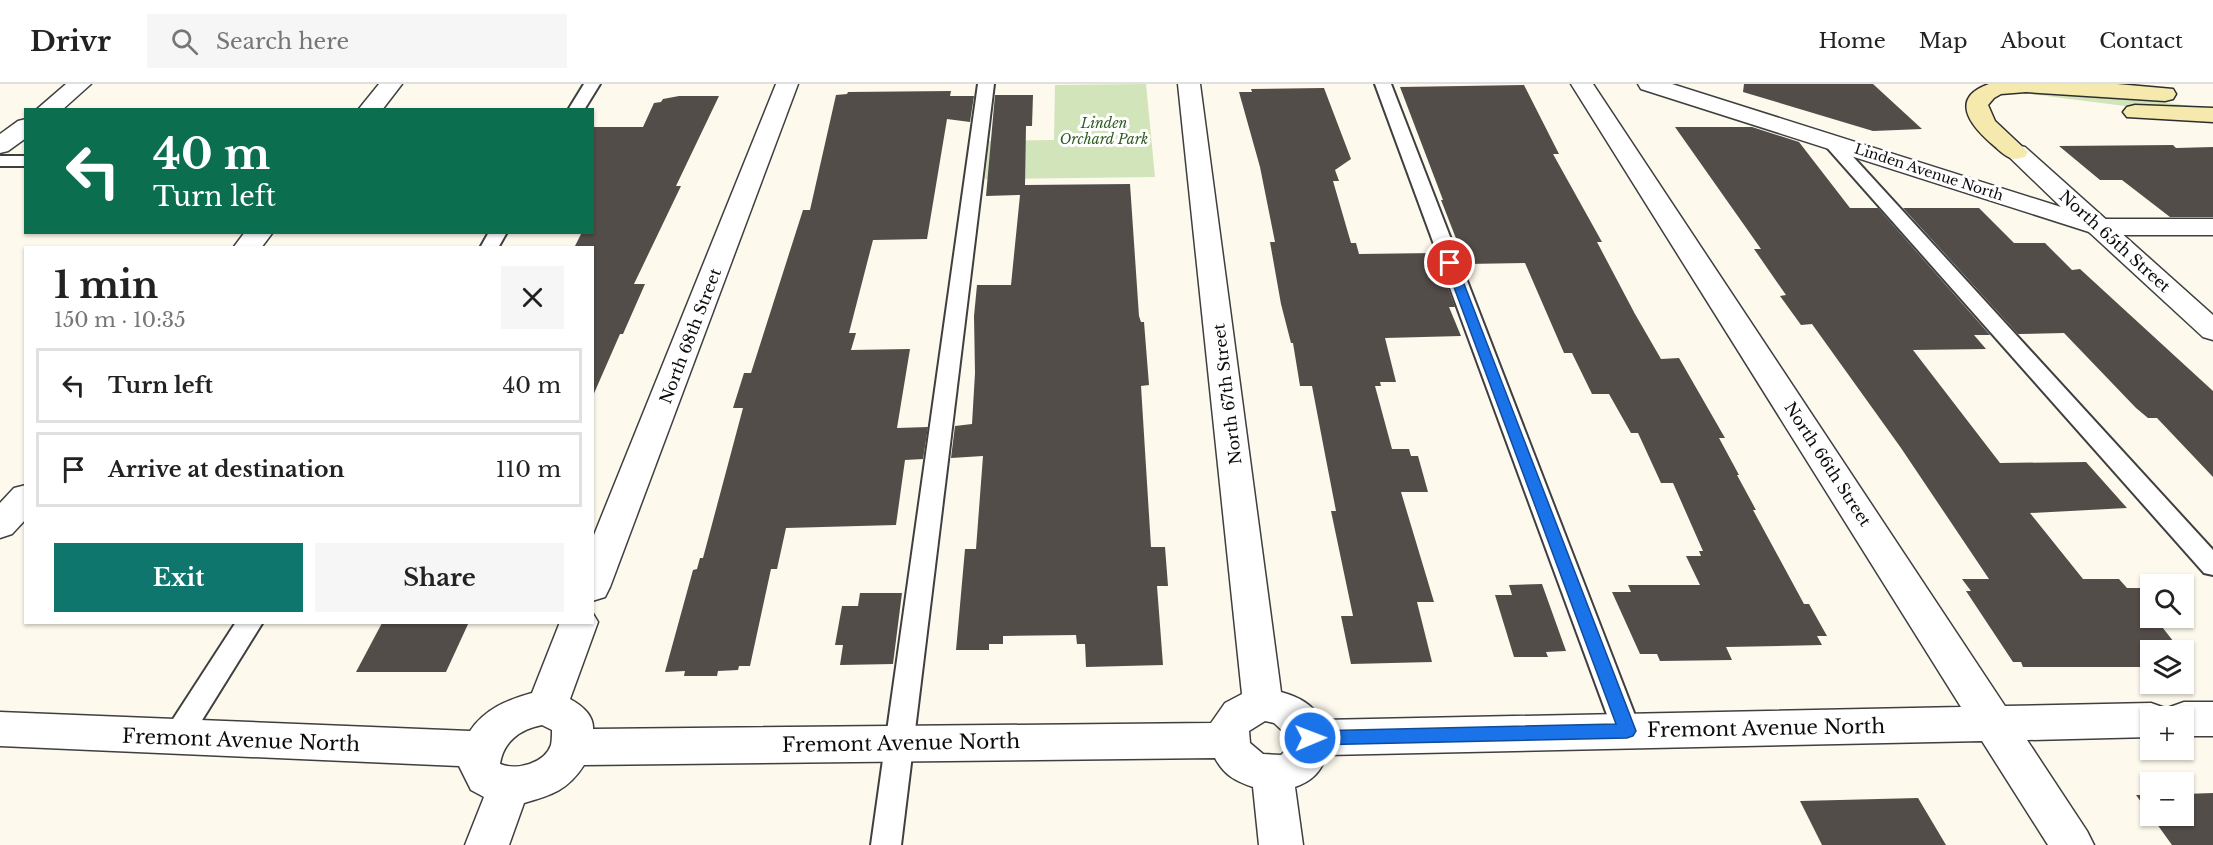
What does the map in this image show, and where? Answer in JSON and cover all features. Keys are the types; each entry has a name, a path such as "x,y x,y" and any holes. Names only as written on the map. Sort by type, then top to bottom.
{"main road":[{"path":"1958,84 2137,112"},
{"path":"2102,84 2213,100"},
{"path":"2016,152 1986,125 1978,113 1977,102 1980,96 1990,90 2017,85 2050,85 2165,94"},
{"path":"2016,152 1992,112 1993,103 2003,98 2137,112 2213,115"}],"street":[{"path":"50,108 80,84"},
{"path":"371,108 391,84"},
{"name":"North 68th Street","path":"594,582 787,84"},
{"name":"North 67th Street","path":"1190,84 1263,704"},
{"name":"North 66th Street","path":"1582,84 2072,845"},
{"name":"Linden Avenue North","path":"1649,84 2099,227 2213,227"},
{"path":"0,146 24,128"},
{"name":"North 65th Street","path":"2016,152 2213,331"},
{"path":"248,246 258,234"},
{"path":"0,525 24,498"},
{"path":"546,709 578,624"},
{"path":"1263,704 1279,706 1292,711 1302,720 1310,738 1308,754 1302,763 1292,770 1272,774 1256,771 1244,765 1236,756 1229,740 1233,721 1240,712 1263,704"},
{"path":"546,709 563,714 573,724 575,735 573,747 566,760 554,772 538,781 509,787 491,782 482,773 479,762 482,749 498,725 527,711 546,709"},
{"path":"2194,719 2213,718"},
{"name":"Fremont Avenue North","path":"1310,738 2140,720"},
{"name":"Fremont Avenue North","path":"0,729 482,749"},
{"name":"Fremont Avenue North","path":"573,747 1229,740"},
{"path":"1272,774 1281,845"},
{"path":"487,845 509,787"}],"lane":[{"path":"577,108 592,84"},
{"path":"886,845 986,84"},
{"path":"1383,84 1627,731"},
{"path":"1829,140 2213,566"},
{"path":"0,161 24,161"},
{"path":"176,738 249,624"}],"green space":[{"name":"Linden Orchard Park","path":"1146,84 1155,177 985,179 989,141 1054,140 1055,85"},
{"path":"2028,89 2110,95 2212,109 2141,108 2030,94"}],"building":[{"path":"1744,84 1873,84 1922,129 1873,131 1743,92"},
{"path":"1524,85 1559,154 1553,154 1602,242 1597,242 1635,314 1661,359 1679,358 1725,438 1719,438 1756,510 1753,510 1804,604 1809,604 1827,636 1817,636 1822,645 1726,647 1732,660 1660,661 1657,654 1640,654 1612,592 1631,592 1628,585 1700,585 1686,556 1701,556 1699,551 1703,551 1673,483 1661,483 1638,433 1631,433 1609,394 1592,394 1572,353 1564,353 1525,263 1466,264 1400,87"},
{"path":"1324,88 1351,159 1335,170 1339,181 1333,181 1351,243 1356,243 1359,254 1435,253 1455,307 1449,307 1461,336 1385,338 1396,382 1380,382 1381,386 1375,386 1392,449 1409,449 1411,456 1418,456 1428,492 1401,492 1434,602 1417,602 1432,662 1351,664 1341,616 1353,616 1331,511 1336,511 1312,386 1300,386 1293,343 1291,343 1281,304 1270,242 1275,242 1260,167 1239,92 1252,92 1251,89"},
{"path":"951,91 950,96 974,96 970,122 947,119 927,239 873,240 849,333 856,333 851,350 910,349 897,428 928,427 923,459 905,460 896,525 786,528 777,569 771,569 750,666 739,666 738,670 718,671 717,676 684,676 685,671 665,672 693,570 697,569 700,558 703,558 743,408 733,408 744,373 751,373 803,210 810,210 836,95 848,92"},
{"path":"995,95 1033,95 1032,126 1026,126 1025,185 1130,184 1139,316 1141,322 1144,322 1149,385 1141,386 1151,547 1165,547 1168,586 1157,586 1163,665 1086,667 1085,644 1077,644 1076,635 1003,636 1003,644 989,644 989,650 956,650 965,549 976,549 983,456 951,458 955,426 972,424 975,373 974,316 977,285 1011,285 1020,195 986,196"},
{"path":"679,96 719,96 676,186 681,186 634,284 645,284 594,393 594,246 575,246 581,234 594,234 594,127 643,127 654,103 661,102 663,99"},
{"path":"1675,127 1752,127 1799,142 1850,208 1878,208 1990,335 1974,335 1986,349 1913,350 2000,463 2086,462 2127,508 2030,513 2083,579 2119,579 2127,588 2140,588 2140,628 2163,628 2172,640 2140,640 2140,667 2023,667 2021,662 2013,662 1966,591 1971,591 1962,579 1989,579 1901,448 1812,324 1801,325 1780,296 1786,295 1754,249 1761,249"},
{"path":"2173,145 2176,148 2213,147 2213,217 2170,217 2122,180 2100,180 2059,146"},
{"path":"1903,208 1979,208 2014,243 2045,243 2072,270 2080,269 2213,391 2213,477 2157,418 2148,418 2136,408 2064,333 2018,334"},
{"path":"1542,584 1566,651 1546,652 1548,657 1514,657 1495,595 1512,595 1509,585"},
{"path":"860,593 902,593 893,664 840,665 843,645 835,645 842,606 858,606"},
{"path":"381,624 468,624 446,672 356,672"},
{"path":"2213,793 2213,845 2172,845 2158,826 2194,826 2194,794"},
{"path":"1918,798 1946,845 1822,845 1800,801"}],"route":[{"path":"1310,738 1627,731 1450,263"}]}
